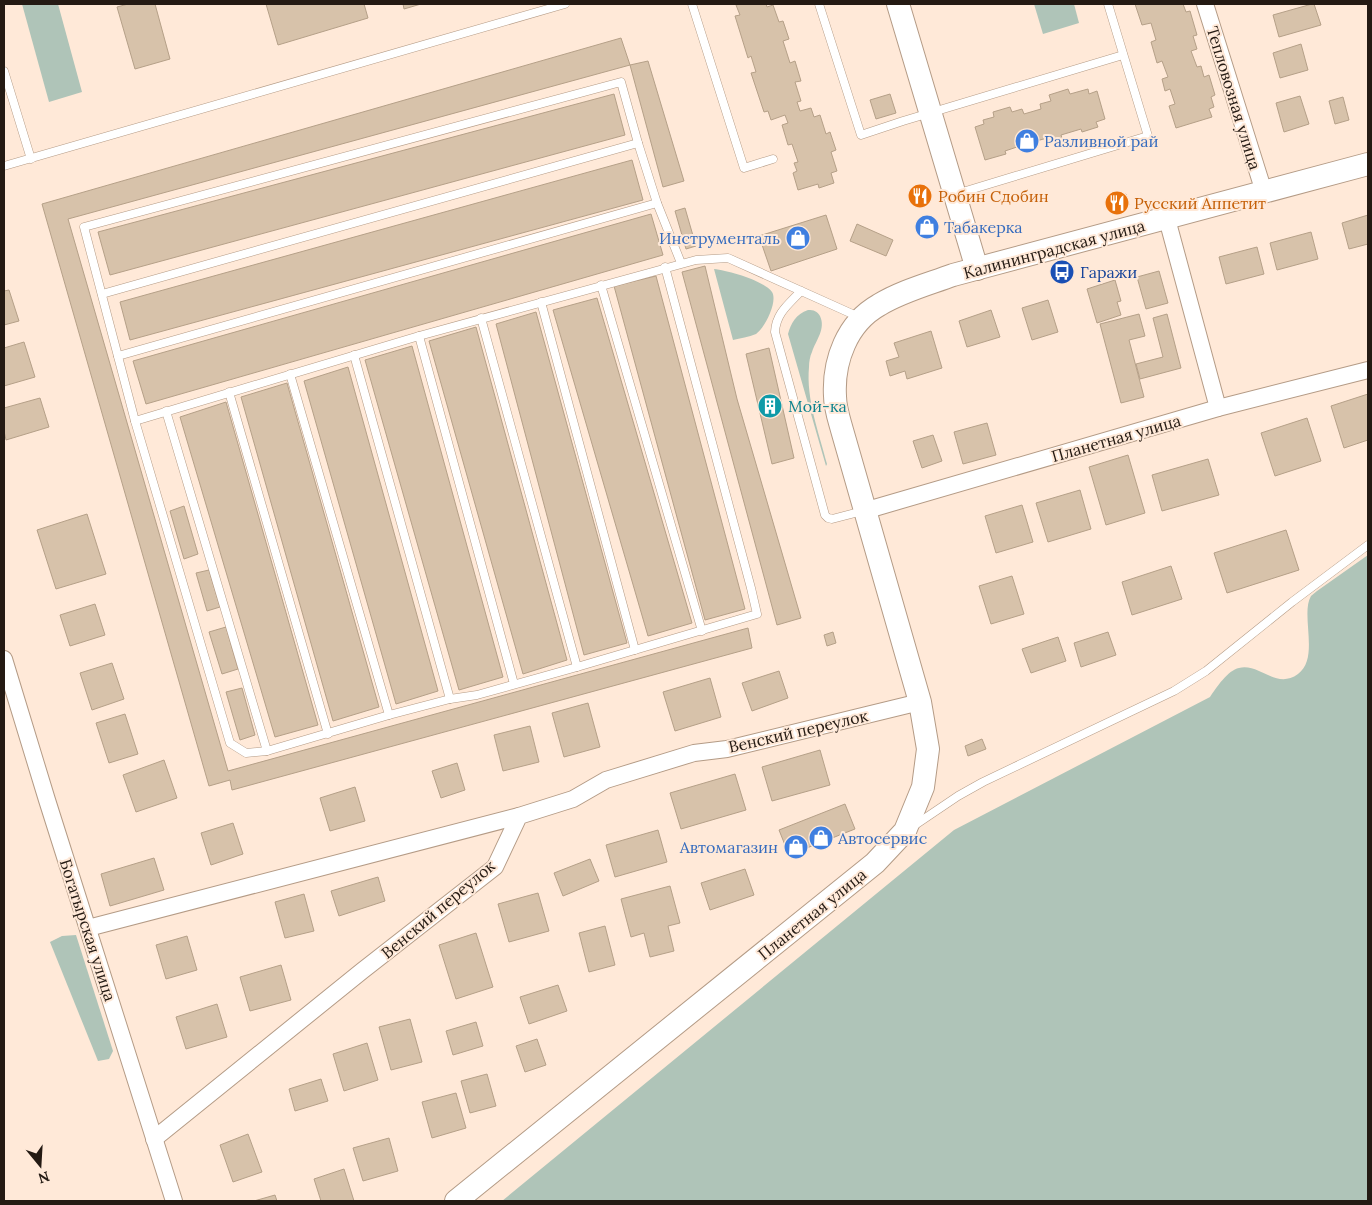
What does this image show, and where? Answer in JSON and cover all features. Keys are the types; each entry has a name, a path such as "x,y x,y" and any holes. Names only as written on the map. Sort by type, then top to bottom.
{"main road":[{"path":"898,4 977,268"},
{"name":"Калининградская улица","path":"842,430 835,397 835,381 838,366 846,339 861,318 878,305 904,292 977,268 1368,164"},
{"name":"Планетная улица","path":"456,1201 875,863 905,831 923,787 928,749 920,702 842,430"}],"street":[{"name":"Тепловозная улица","path":"1205,4 1264,192"},
{"path":"1167,219 1218,408"},
{"name":"Планетная улица","path":"864,511 1218,408 1368,370"},
{"name":"Богатырская улица","path":"4,659 174,1201"},
{"name":"Венский переулок","path":"154,1139 495,866 519,816 573,799 606,780 694,753 728,749 920,702"},
{"path":"88,928 519,816"}],"lane":[{"path":"4,166 534,8 565,4"},
{"path":"692,4 744,168 773,159"},
{"path":"819,4 861,135 1124,54"},
{"path":"954,194 1148,136 1108,4"},
{"path":"4,71 30,158"},
{"path":"666,268 751,588 756,614 577,667 477,695 450,699 389,715 267,751 246,753 230,743 136,421 84,227 621,82 657,203 682,263"},
{"path":"102,294 638,144"},
{"path":"118,356 657,203"},
{"path":"136,421 354,354 696,260 728,258 861,318"},
{"path":"601,285 702,631"},
{"path":"801,291 781,312 775,332 825,516 832,519 864,511"},
{"path":"541,302 635,650"},
{"path":"481,318 577,667"},
{"path":"419,336 514,684"},
{"path":"354,354 450,699"},
{"path":"290,374 389,715"},
{"path":"229,392 328,734"},
{"path":"166,411 267,751"},
{"path":"905,831 983,782 1182,686 1206,671 1292,602 1368,545"}],"green space":[{"path":"22,4 58,4 82,92 49,102"},
{"path":"1034,4 1074,4 1079,23 1043,34"},
{"path":"714,269 754,280 772,292 773,302 770,314 760,331 756,334 733,340"},
{"path":"808,310 816,312 822,321 821,330 810,357 809,391 826,466 788,334 795,319"},
{"path":"1368,555 1368,1201 502,1201 954,830 1210,697 1223,680 1235,669 1247,667 1282,679 1298,674 1308,658 1307,614 1311,596"},
{"path":"76,935 113,1051 109,1059 98,1061 50,942 62,936"}],"building":[{"path":"128,4 155,4 170,59 135,69 117,7"},
{"path":"266,4 364,4 368,18 278,45"},
{"path":"403,4 421,4 404,9"},
{"path":"766,4 767,7 773,5 779,22 783,21 789,39 783,41 790,63 795,61 801,81 795,82 801,101 797,102 800,111 811,108 814,117 820,115 826,134 830,132 836,150 831,152 837,171 831,173 834,183 819,188 818,184 798,190 793,173 797,171 794,163 798,162 792,144 788,145 782,125 788,123 785,115 771,120 768,111 764,112 751,73 756,72 751,56 748,58 735,16 740,15 736,5"},
{"path":"1135,4 1183,4 1186,12 1190,11 1197,35 1193,36 1197,49 1191,51 1197,67 1201,66 1204,77 1209,75 1215,95 1211,97 1214,107 1209,109 1212,117 1176,128 1169,106 1175,104 1170,89 1165,91 1162,79 1168,77 1162,61 1157,63 1151,42 1156,40 1151,23 1142,25"},
{"path":"1314,4 1321,25 1279,37 1273,15"},
{"path":"621,38 630,65 68,219 228,771 748,628 752,648 232,790 230,780 209,786 42,204"},
{"path":"1301,44 1308,70 1280,78 1273,53"},
{"path":"648,61 684,181 663,187 630,65"},
{"path":"1068,89 1070,94 1088,89 1089,94 1097,91 1105,119 1096,122 1098,127 1082,132 1081,129 1061,135 1062,138 1048,142 1047,138 1033,142 1035,147 1025,150 1023,145 1005,151 1006,154 985,160 975,127 984,124 983,120 994,117 993,112 1010,107 1012,112 1022,109 1024,114 1041,109 1040,104 1051,101 1049,95"},
{"path":"614,94 625,135 110,275 98,232"},
{"path":"890,94 896,113 876,119 870,100"},
{"path":"1300,96 1309,124 1284,132 1276,103"},
{"path":"1343,97 1349,120 1335,124 1329,101"},
{"path":"632,160 643,200 130,340 120,302"},
{"path":"921,190 925,201 917,204 914,192"},
{"path":"1126,194 1129,205 1110,211 1107,200"},
{"path":"685,208 696,246 686,249 675,211"},
{"path":"651,214 663,255 146,404 133,361"},
{"path":"826,215 837,249 771,271 759,236"},
{"path":"1368,215 1368,244 1349,249 1342,223"},
{"path":"929,222 932,233 924,235 921,225"},
{"path":"857,224 893,240 886,256 850,241"},
{"path":"1311,232 1318,259 1277,270 1270,243"},
{"path":"1257,247 1264,274 1226,284 1219,257"},
{"path":"705,266 737,399 801,618 777,625 682,272"},
{"path":"1159,271 1168,303 1146,309 1137,277"},
{"path":"656,276 745,609 705,620 614,286"},
{"path":"1115,280 1121,301 1117,302 1121,315 1097,323 1087,289"},
{"path":"9,290 19,321 4,325 4,291"},
{"path":"597,298 692,623 648,636 553,310"},
{"path":"1048,300 1058,332 1032,340 1022,308"},
{"path":"991,310 1000,337 967,347 959,321"},
{"path":"536,312 627,643 584,655 496,324"},
{"path":"1139,314 1145,336 1129,340 1144,397 1121,403 1100,324"},
{"path":"1167,314 1181,368 1140,379 1136,364 1163,357 1153,318"},
{"path":"476,327 567,660 523,674 429,341"},
{"path":"931,331 942,368 907,379 905,371 890,376 886,361 899,357 894,343"},
{"path":"24,342 35,377 4,386 4,348"},
{"path":"412,346 503,677 459,690 365,360"},
{"name":"Мой-ка","path":"769,348 794,458 772,464 746,354"},
{"path":"348,367 438,691 396,704 304,381"},
{"path":"287,383 379,707 333,721 241,397"},
{"path":"1368,394 1368,440 1344,448 1331,406"},
{"path":"40,398 49,427 6,440 4,408"},
{"path":"226,402 318,725 275,737 180,417"},
{"path":"1307,418 1321,461 1275,476 1261,433"},
{"path":"987,423 996,455 963,464 954,432"},
{"path":"933,435 942,461 922,468 913,441"},
{"path":"1128,455 1145,513 1106,525 1089,467"},
{"path":"1208,459 1219,495 1162,511 1152,475"},
{"path":"1080,490 1091,529 1048,542 1036,503"},
{"path":"1022,505 1033,542 996,553 985,516"},
{"path":"184,506 198,554 184,559 170,511"},
{"path":"87,514 106,574 56,589 37,530"},
{"path":"1286,530 1299,570 1227,593 1214,553"},
{"path":"1171,566 1182,599 1132,615 1122,582"},
{"path":"209,570 220,607 207,611 196,573"},
{"path":"1012,576 1024,614 991,624 979,586"},
{"path":"95,604 105,635 70,646 60,615"},
{"path":"226,627 238,669 222,674 209,632"},
{"path":"833,632 836,643 827,646 824,635"},
{"path":"1108,632 1116,655 1081,667 1074,643"},
{"path":"1058,637 1066,661 1031,673 1022,649"},
{"path":"112,663 124,699 92,710 80,673"},
{"path":"779,671 788,698 752,711 742,683"},
{"path":"710,678 721,717 675,731 663,692"},
{"path":"242,688 255,735 240,740 226,692"},
{"path":"588,703 600,747 564,757 552,713"},
{"path":"125,714 138,754 109,763 96,723"},
{"path":"530,726 539,762 503,771 494,735"},
{"path":"982,739 986,749 968,756 965,746"},
{"path":"820,750 830,785 772,801 762,767"},
{"path":"164,760 177,798 136,812 123,775"},
{"path":"457,763 465,790 441,798 432,771"},
{"path":"735,774 746,810 681,829 670,793"},
{"path":"355,787 365,821 330,831 320,798"},
{"path":"845,804 855,829 789,855 779,830"},
{"path":"233,823 243,854 211,865 201,833"},
{"path":"658,830 667,862 615,877 606,845"},
{"path":"154,858 164,890 110,906 101,874"},
{"path":"590,859 599,881 563,896 554,873"},
{"path":"745,869 754,895 710,910 701,883"},
{"path":"378,877 385,901 339,916 331,891"},
{"path":"670,886 680,923 668,926 674,951 650,957 644,933 631,937 621,899"},
{"path":"538,893 549,931 509,942 498,904"},
{"path":"304,894 314,931 285,938 275,902"},
{"path":"605,926 615,965 589,972 579,933"},
{"path":"476,933 493,987 456,999 439,945"},
{"path":"187,936 197,970 166,979 156,945"},
{"path":"281,965 291,1000 250,1011 240,977"},
{"path":"558,985 567,1011 529,1024 520,997"},
{"path":"217,1004 227,1037 186,1049 176,1017"},
{"path":"410,1019 422,1062 391,1070 379,1027"},
{"path":"476,1022 483,1046 453,1055 446,1031"},
{"path":"537,1039 546,1065 525,1072 516,1046"},
{"path":"367,1043 378,1080 344,1091 333,1054"},
{"path":"487,1074 496,1106 470,1113 461,1081"},
{"path":"321,1079 328,1101 295,1111 289,1089"},
{"path":"456,1093 466,1128 432,1138 422,1102"},
{"path":"248,1134 262,1172 233,1182 220,1145"},
{"path":"389,1138 398,1171 363,1181 353,1148"},
{"path":"344,1169 354,1201 321,1201 314,1179"},
{"path":"275,1195 277,1201 254,1201"}],"place":[{"name":"Разливной рай","path":"1027,141"},
{"name":"Робин Сдобин","path":"920,196"},
{"name":"Русский Аппетит","path":"1117,203"},
{"name":"Табакерка","path":"927,227"},
{"name":"Инструменталь","path":"798,238"},
{"name":"Гаражи","path":"1062,272"},
{"name":"Мой-ка","path":"770,406"},
{"name":"Автосервис","path":"821,838"},
{"name":"Автомагазин","path":"796,847"}]}
